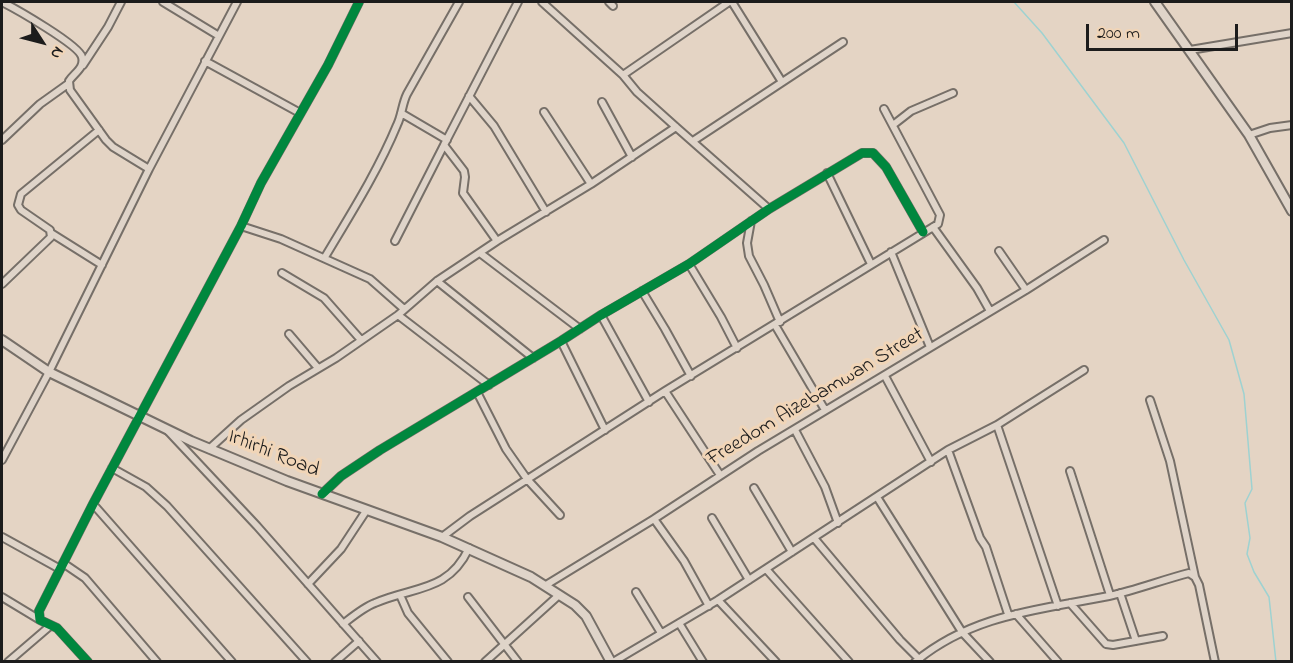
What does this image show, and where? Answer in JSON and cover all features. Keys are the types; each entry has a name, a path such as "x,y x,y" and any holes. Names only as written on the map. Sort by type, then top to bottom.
{"street":[{"path":"2,2 73,46 82,55 81,67"},
{"path":"2,140 40,104 68,84 108,27 122,2"},
{"path":"163,2 219,36"},
{"path":"2,460 49,372 149,169 237,2"},
{"path":"40,620 39,610 93,504 241,226 261,183 328,65 359,2"},
{"path":"325,257 360,198 398,124 407,94 459,2"},
{"path":"395,241 518,2"},
{"path":"542,2 623,75 637,92 769,209"},
{"path":"623,75 730,2 782,82"},
{"path":"1155,2 1249,135 1289,200 1292,211"},
{"path":"1190,50 1292,33"},
{"path":"693,141 843,42"},
{"path":"205,61 300,113"},
{"path":"68,84 70,90 113,147 149,169"},
{"path":"893,125 910,111 954,93"},
{"path":"469,96 494,126 546,212"},
{"path":"602,102 632,157"},
{"path":"442,537 527,479 933,227 939,221 940,215 884,109"},
{"path":"544,112 591,184"},
{"path":"401,113 446,142 464,171 463,193 497,241"},
{"path":"1249,135 1270,128 1292,125"},
{"path":"209,448 241,420 289,386 398,315 437,281 497,241 591,184 676,127"},
{"path":"99,130 21,194 18,198 18,205 21,210 51,233 102,264"},
{"path":"322,494 341,476 380,450 689,264 769,209 862,153 873,153 886,167 923,232"},
{"path":"827,173 872,264"},
{"path":"751,221 747,243 749,256 765,285 777,324 825,410"},
{"path":"241,226 325,257 369,279 404,309"},
{"path":"933,227 977,288 990,311"},
{"path":"2,284 51,237 51,233"},
{"name":"Freedom Aizebamwan Street","path":"546,585 825,410 885,376 1104,240"},
{"path":"999,251 1026,290"},
{"path":"891,252 930,347"},
{"path":"480,253 580,328"},
{"path":"689,264 721,317 736,348"},
{"path":"282,273 324,298 361,340"},
{"path":"437,281 533,358"},
{"path":"642,291 691,376"},
{"path":"398,315 489,385"},
{"path":"601,315 649,402"},
{"path":"289,334 318,368"},
{"name":"Irhirhi Road","path":"2,340 49,372 168,430 322,494 469,548 546,585 586,616 612,662"},
{"path":"561,341 605,430"},
{"path":"612,662 709,606 948,450 997,425 1084,370"},
{"path":"885,376 931,462"},
{"path":"665,392 720,476"},
{"path":"477,393 506,449 527,479 560,515"},
{"path":"1150,400 1170,461 1215,662"},
{"path":"997,425 1058,606"},
{"path":"168,430 377,662"},
{"path":"795,430 825,487 838,523"},
{"path":"948,450 980,538 986,547 1008,614"},
{"path":"112,468 146,487 167,506 307,662"},
{"path":"1070,471 1110,595"},
{"path":"754,488 792,552"},
{"path":"877,497 962,632 990,662"},
{"path":"93,504 232,662"},
{"path":"308,584 341,549 366,511"},
{"path":"712,518 749,580"},
{"path":"654,519 684,561 709,606"},
{"path":"2,537 85,578 157,662"},
{"path":"813,538 919,660 972,626 1008,614 1120,593 1189,573 1195,576"},
{"path":"344,624 374,603 440,582 461,564 469,548"},
{"path":"766,569 849,662"},
{"path":"636,592 661,633"},
{"path":"1120,593 1136,641"},
{"path":"400,595 408,613 448,662"},
{"path":"485,662 559,595"},
{"path":"2,597 57,628 87,661"},
{"path":"468,597 518,662"},
{"path":"718,600 776,662"},
{"path":"1070,603 1106,644 1162,636"},
{"path":"1016,614 1058,662"},
{"path":"679,623 703,662"},
{"path":"8,662 50,626"},
{"path":"335,662 358,641"}],"waterway":[{"path":"1014,2 1042,33 1124,143 1184,260 1229,340 1244,394 1252,489 1245,503 1250,538 1247,554 1254,572 1269,597 1276,662"}],"cycle path":[{"path":"88,662 57,628 40,620 39,611 93,504 241,226 261,183 328,65 359,2"},
{"path":"322,494 341,476 380,450 689,264 769,209 862,153 873,153 886,167 923,232"}]}
